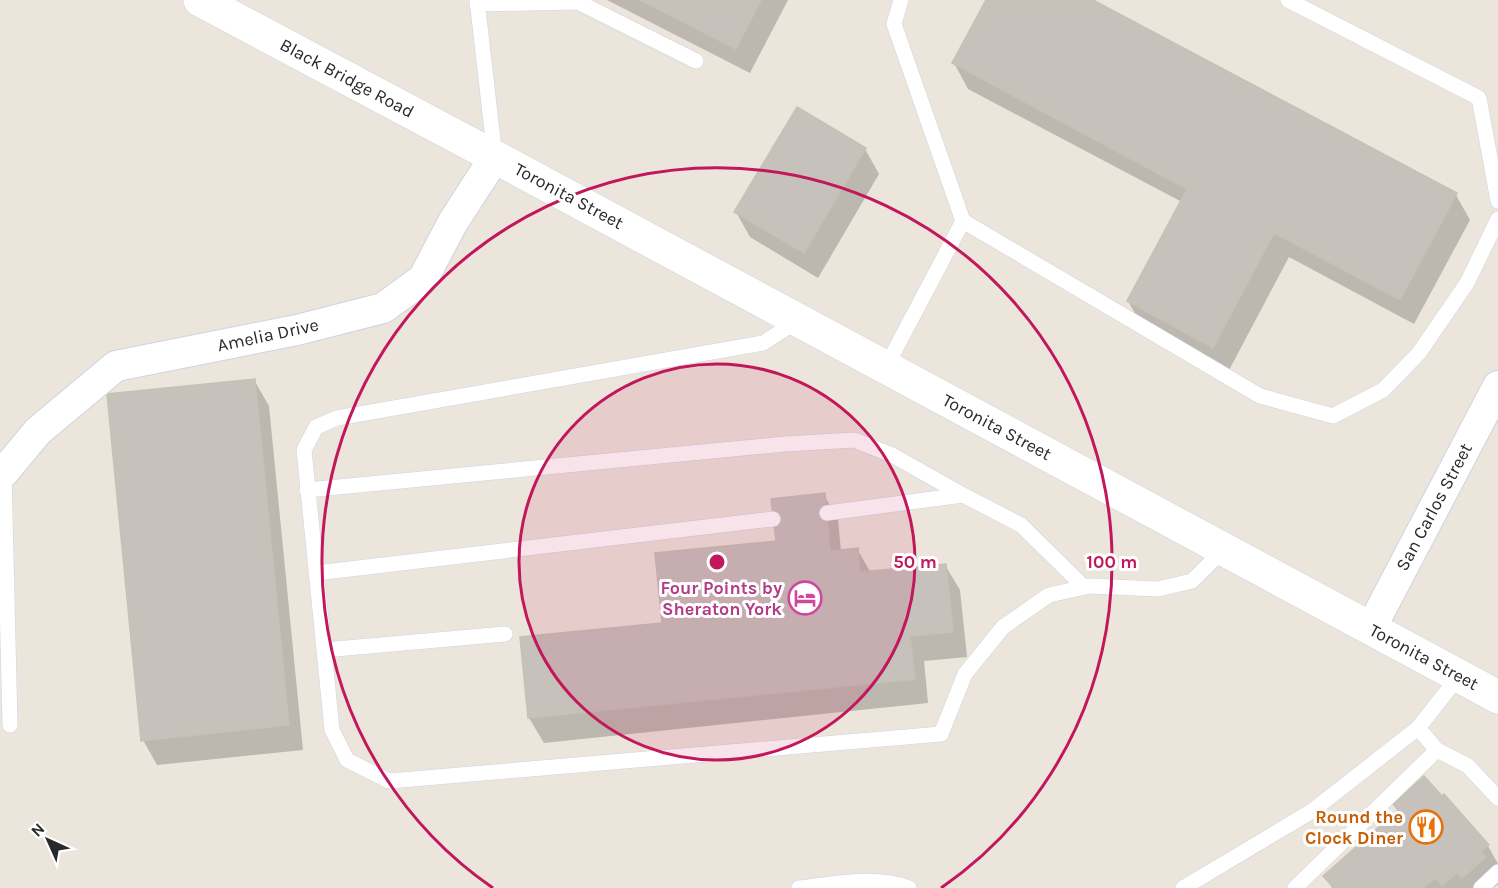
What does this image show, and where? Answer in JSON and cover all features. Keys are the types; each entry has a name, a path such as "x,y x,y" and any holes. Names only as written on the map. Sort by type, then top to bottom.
{"street":[{"name":"Black Bridge Road","path":"210,5 495,157"},
{"name":"Toronita Street","path":"495,157 1498,697"},
{"name":"Amelia Drive","path":"4,472 38,431 116,366 297,330 383,308 423,279 453,222 495,157"},
{"name":"San Carlos Street","path":"1371,628 1498,386"}],"lane":[{"path":"901,0 894,24 963,220 1260,396 1333,416 1383,390 1419,353 1467,283 1498,219"},
{"path":"1288,0 1479,98 1498,201"},
{"path":"495,157 477,2 578,2 696,61"},
{"path":"886,367 963,220"},
{"path":"799,320 763,343 337,418 316,427 304,450 332,730 348,760 389,781 941,734 965,674 1003,627 1049,595 1090,586 1158,589 1192,581 1224,549"},
{"path":"308,490 774,445 854,440 892,455 1021,525 1084,587"},
{"path":"4,472 10,725"},
{"path":"826,513 963,495"},
{"path":"316,573 773,519"},
{"path":"324,650 505,634"},
{"path":"1183,888 1312,810 1418,728 1459,676"},
{"path":"1418,728 1437,750 1468,766 1498,798"},
{"path":"1295,888 1437,750"},
{"path":"1481,888 1498,872"},
{"path":"799,888 874,880 909,888"}],"building":[{"path":"640,0 761,0 736,49"},
{"path":"986,0 1093,0 1457,193 1400,300 1274,233 1213,348 1127,301 1187,189 952,63"},
{"path":"797,107 866,148 804,253 734,212"},
{"path":"255,379 289,725 141,741 107,394"},
{"name":"Four Points by Sheraton York","path":"825,493 830,551 858,548 860,572 946,564 953,632 910,636 915,679 528,718 520,637 662,623 655,553 776,541 771,499"},
{"name":"Round the Clock Diner","path":"1424,776 1442,796 1444,794 1489,845 1481,851 1486,857 1462,878 1457,873 1442,886 1435,878 1423,888 1334,888 1323,876 1398,810 1393,804"}],"place":[{"name":"Four Points by Sheraton York","path":"805,598"},
{"name":"Round the Clock Diner","path":"1426,827"}]}
